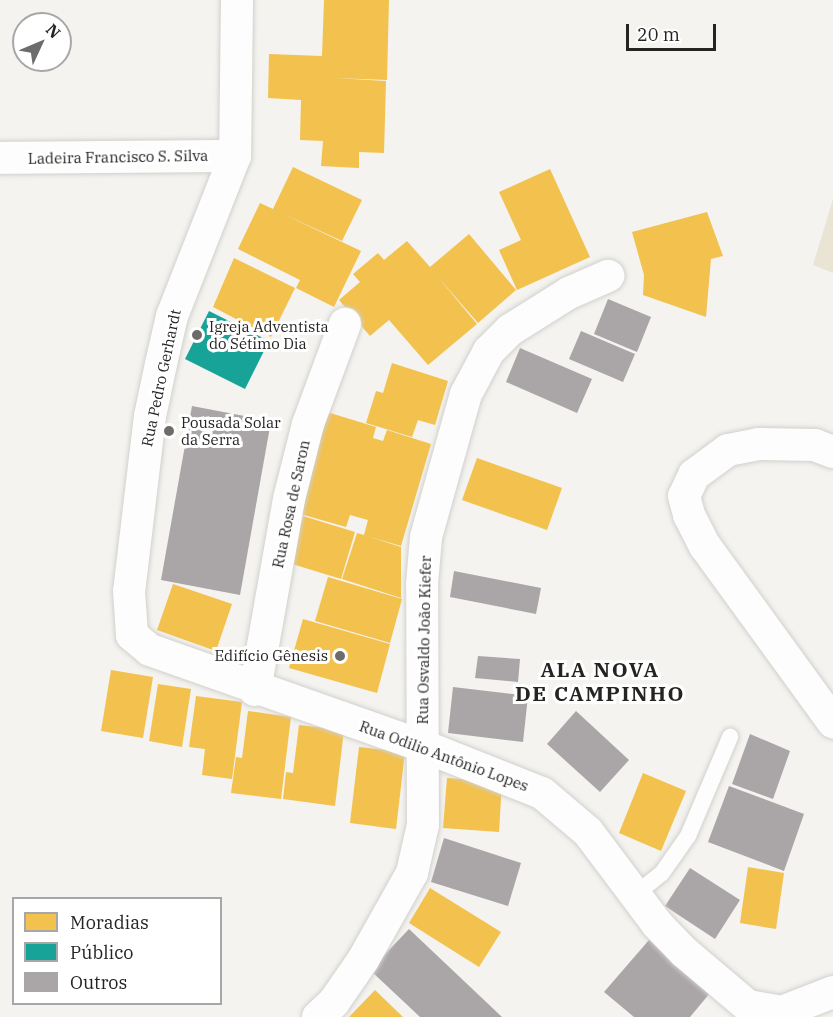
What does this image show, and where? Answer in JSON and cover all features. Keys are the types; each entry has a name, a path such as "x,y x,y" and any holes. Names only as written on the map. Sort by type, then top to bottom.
{"street":[{"name":"Rua Pedro Gerhardt","path":"150,650 132,634 129,591 150,416 171,316 235,156 237,0"},
{"name":"Ladeira Francisco S. Silva","path":"0,158 235,156"},
{"name":"Rua Osvaldo João Kiefer","path":"318,1017 363,960 412,873 423,825 422,584 426,537 466,394 489,351 510,330 569,293 608,276"},
{"name":"Rua Rosa de Saron","path":"255,690 289,500 308,424 345,324"},
{"path":"833,452 815,445 759,444 728,450 694,475 684,496 705,546 833,722"},
{"name":"Rua Odilio Antônio Lopes","path":"150,650 255,690 423,746 542,793 588,832 684,952 748,1006 782,1012 833,992"}],"lane":[{"path":"636,894 662,873 688,836 730,737"}],"shaded area":[{"path":"833,199 833,273 813,265"}],"building: Moradias":[{"path":"324,0 389,0 387,80 335,78 386,81 384,153 359,152 359,168 321,166 323,141 300,140 301,100 268,98 269,54 322,56"},
{"path":"293,167 362,200 342,241 281,213 361,251 334,307 296,288 300,280 238,249 260,203 273,209"},
{"path":"550,169 590,257 517,290 499,250 521,240 499,192"},
{"path":"707,212 723,256 711,259 706,317 643,295 644,275 632,232"},
{"path":"469,234 516,290 478,323 437,276 477,324 428,365 389,320 370,336 339,300 360,282 353,274 378,253 384,260 407,241 430,267"},
{"path":"234,258 295,288 271,337 213,307"},
{"path":"392,363 448,381 435,425 418,420 412,437 366,423 376,391 383,393"},
{"path":"327,412 376,427 373,438 383,441 387,430 431,444 401,546 367,536 401,547 401,598 342,579 357,533 364,535 368,520 350,515 346,527 297,513"},
{"path":"477,458 562,488 547,530 462,500"},
{"path":"303,516 355,532 341,579 289,563"},
{"path":"328,577 402,599 390,643 315,621"},
{"path":"173,584 232,604 216,651 157,630"},
{"name":"Edifício Gênesis","path":"303,619 390,644 377,693 289,668"},
{"path":"111,670 153,677 143,738 101,731"},
{"path":"158,684 191,689 182,747 149,741"},
{"path":"196,696 242,702 232,779 202,775 205,749 189,747"},
{"path":"248,711 291,717 281,799 231,793 236,757 242,758"},
{"path":"299,725 344,730 335,806 283,799 286,772 293,773"},
{"path":"359,747 405,752 396,829 350,823"},
{"path":"643,773 686,791 661,851 619,833"},
{"path":"447,778 502,782 499,832 443,828"},
{"path":"748,867 784,873 776,929 740,923"},
{"path":"430,888 501,932 479,967 409,923"},
{"path":"375,990 403,1017 349,1017"}],"building: Público":[{"path":"209,311 269,341 245,389 185,359"}],"building: Outros":[{"path":"608,299 651,317 637,352 594,334"},
{"path":"581,331 635,354 623,382 569,359"},
{"path":"520,348 592,379 577,413 506,382"},
{"path":"192,406 271,421 240,595 161,580"},
{"path":"454,571 541,588 536,614 450,597"},
{"path":"478,656 520,659 518,682 475,678"},
{"path":"453,687 528,696 523,742 448,733"},
{"path":"576,711 629,760 600,792 547,744"},
{"path":"750,734 790,751 773,799 732,784"},
{"path":"729,786 804,814 784,871 708,842"},
{"path":"444,838 521,863 508,906 431,882"},
{"path":"690,868 740,900 715,939 665,906"},
{"path":"409,929 502,1017 420,1017 370,970"},
{"path":"649,940 710,993 690,1017 634,1017 604,992"}],"place":[{"name":"Igreja Adventista do Sétimo Dia","path":"197,335"},
{"name":"Pousada Solar da Serra","path":"169,431"},
{"name":"Edifício Gênesis","path":"340,656"}],"district":[{"name":"ALA NOVA DE CAMPINHO","path":"600,681"}]}
